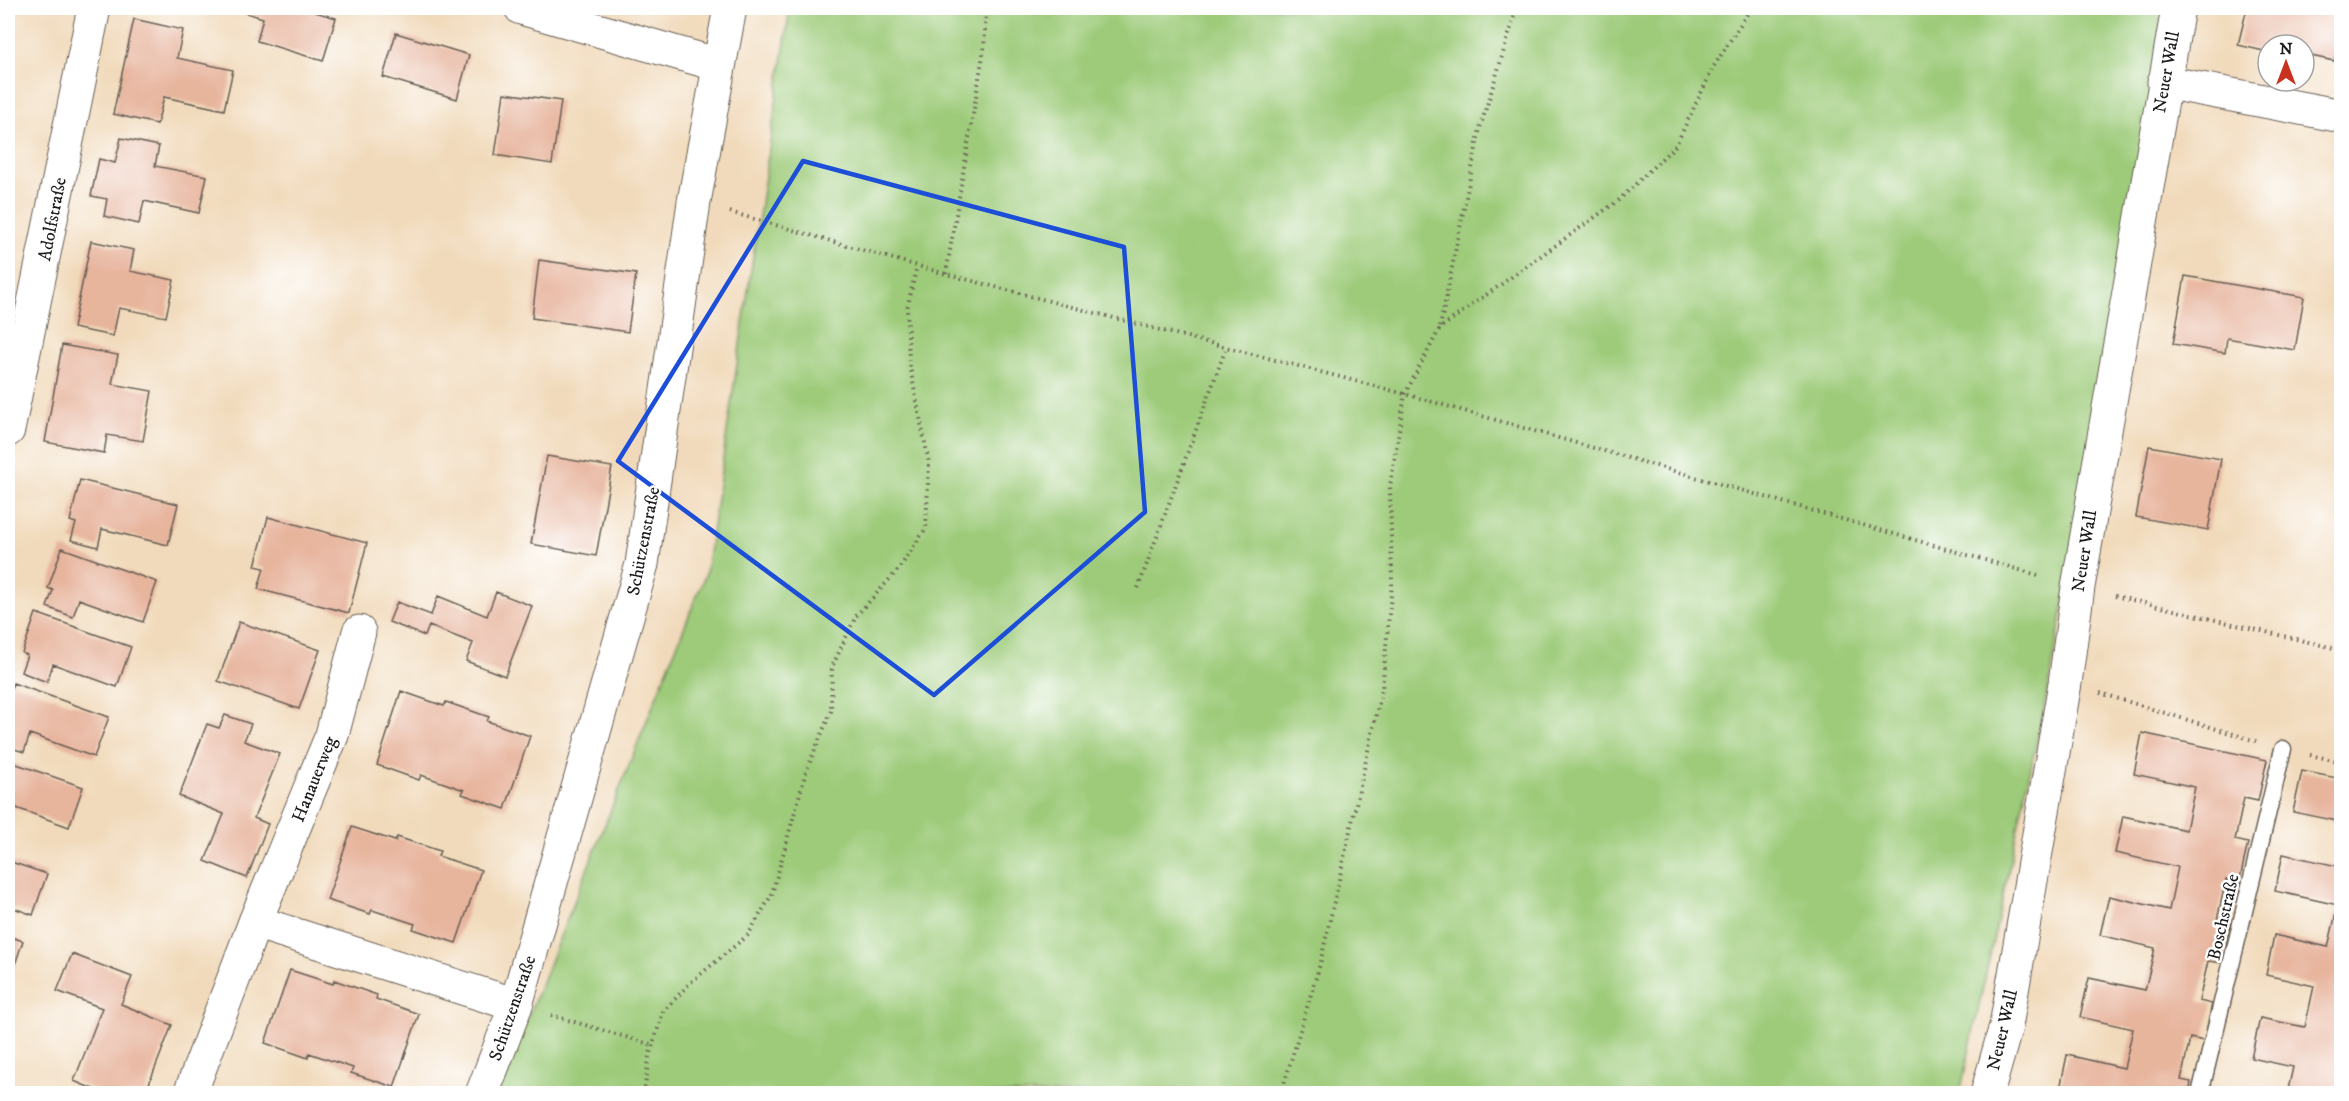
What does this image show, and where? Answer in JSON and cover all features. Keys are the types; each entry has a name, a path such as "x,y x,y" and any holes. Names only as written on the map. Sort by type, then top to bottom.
{"street":[{"name":"Adolfstraße","path":"8,430 94,8"},
{"path":"521,8 719,65"},
{"name":"Schützenstraße","path":"482,1094 516,1005 642,564 694,202 730,8"},
{"name":"Neuer Wall","path":"1987,1094 2006,1026 2065,682 2078,587 2178,8"},
{"path":"2164,82 2342,116"},
{"name":"Hanauerweg","path":"190,1094 255,922 332,735 359,632"},
{"path":"255,922 516,1005"}],"lane":[{"name":"Boschstraße","path":"2200,1094 2283,749"}],"path":[{"path":"946,274 984,50 986,8"},
{"path":"1281,1094 1320,964 1382,689 1392,584 1390,486 1405,394 1440,328 1480,128 1517,8"},
{"path":"1440,328 1619,200 1676,145 1714,66 1751,8"},
{"path":"694,202 946,274 1405,394 2078,587 2342,650"},
{"path":"644,1094 653,1045 663,1012 690,983 748,934 772,894 806,772 831,711 832,667 856,616 898,570 926,528 929,463 909,362 907,309 917,266"},
{"path":"1138,588 1226,348"},
{"path":"2065,682 2283,749 2342,762"},
{"path":"516,1005 653,1045"}],"highlighted area":[{"path":"803,161 1124,247 1145,512 934,695 618,461"}],"green space":[{"path":"790,8 2172,8 2050,680 1960,1093 497,1094 706,573"}],"building":[{"path":"229,8 301,8 336,18 323,61 257,41 263,18"},
{"path":"2247,8 2342,8 2342,30 2334,61 2316,57 2316,33 2256,33 2256,49 2238,45"},
{"path":"134,19 183,30 177,58 233,70 224,110 164,97 157,124 113,114"},
{"path":"8,25 12,25 9,80 8,80"},
{"path":"396,33 469,55 457,99 383,77"},
{"path":"504,93 561,101 552,164 495,155"},
{"path":"121,138 159,146 155,166 207,176 199,213 144,201 139,224 104,216 107,199 91,196 99,159 115,163"},
{"path":"91,241 134,250 130,271 174,280 166,317 119,308 113,336 73,328"},
{"path":"539,260 636,274 628,332 532,318"},
{"path":"2185,276 2304,297 2295,350 2227,338 2225,353 2173,344"},
{"path":"62,345 118,355 112,384 152,391 143,441 107,435 104,453 45,442"},
{"path":"2149,446 2221,459 2208,530 2136,517"},
{"path":"547,456 612,467 596,556 531,544"},
{"path":"80,480 178,504 168,545 102,529 98,547 71,540 76,523 70,521"},
{"path":"268,517 367,543 349,613 258,589 264,568 255,566"},
{"path":"62,548 157,582 143,622 79,599 73,617 47,607 53,590 48,588"},
{"path":"496,592 532,606 505,676 466,661 473,643 429,626 425,636 389,622 397,602 431,615 438,596 487,616"},
{"path":"36,613 131,647 117,687 53,664 47,682 21,672 27,655 22,653"},
{"path":"239,622 320,650 299,709 218,681"},
{"path":"13,683 109,717 94,757 30,734 24,752 8,747 8,700"},
{"path":"401,691 444,706 446,702 489,717 487,721 530,736 505,809 462,794 464,790 421,775 419,780 377,765"},
{"path":"225,715 251,724 244,741 280,754 254,818 268,824 247,878 205,861 224,814 179,796 207,724 219,728"},
{"path":"2142,733 2267,760 2258,801 2244,798 2235,840 2248,843 2239,883 2226,880 2217,920 2231,923 2222,963 2208,961 2199,1001 2212,1004 2204,1041 2190,1038 2181,1080 2191,1082 2189,1094 2059,1094 2067,1055 2124,1068 2133,1029 2080,1017 2089,978 2145,990 2155,948 2100,935 2109,896 2169,910 2178,867 2115,853 2123,816 2186,830 2195,787 2134,774"},
{"path":"8,761 83,787 69,827 8,805"},
{"path":"2302,771 2342,779 2342,822 2293,812"},
{"path":"352,827 395,841 397,837 440,851 438,856 481,870 456,943 413,929 415,924 372,910 370,914 327,900"},
{"path":"2283,854 2342,867 2342,1094 2287,1094 2293,1067 2251,1058 2260,1018 2305,1027 2314,986 2266,975 2274,935 2328,947 2338,905 2275,891"},
{"path":"8,861 47,874 33,915 8,906"},
{"path":"8,936 23,941 8,985"},
{"path":"72,954 132,977 121,1004 172,1025 145,1094 105,1094 74,1081 102,1008 57,991"},
{"path":"290,970 333,984 334,980 377,995 376,999 419,1014 394,1087 351,1073 353,1068 309,1053 308,1058 265,1043"}]}
